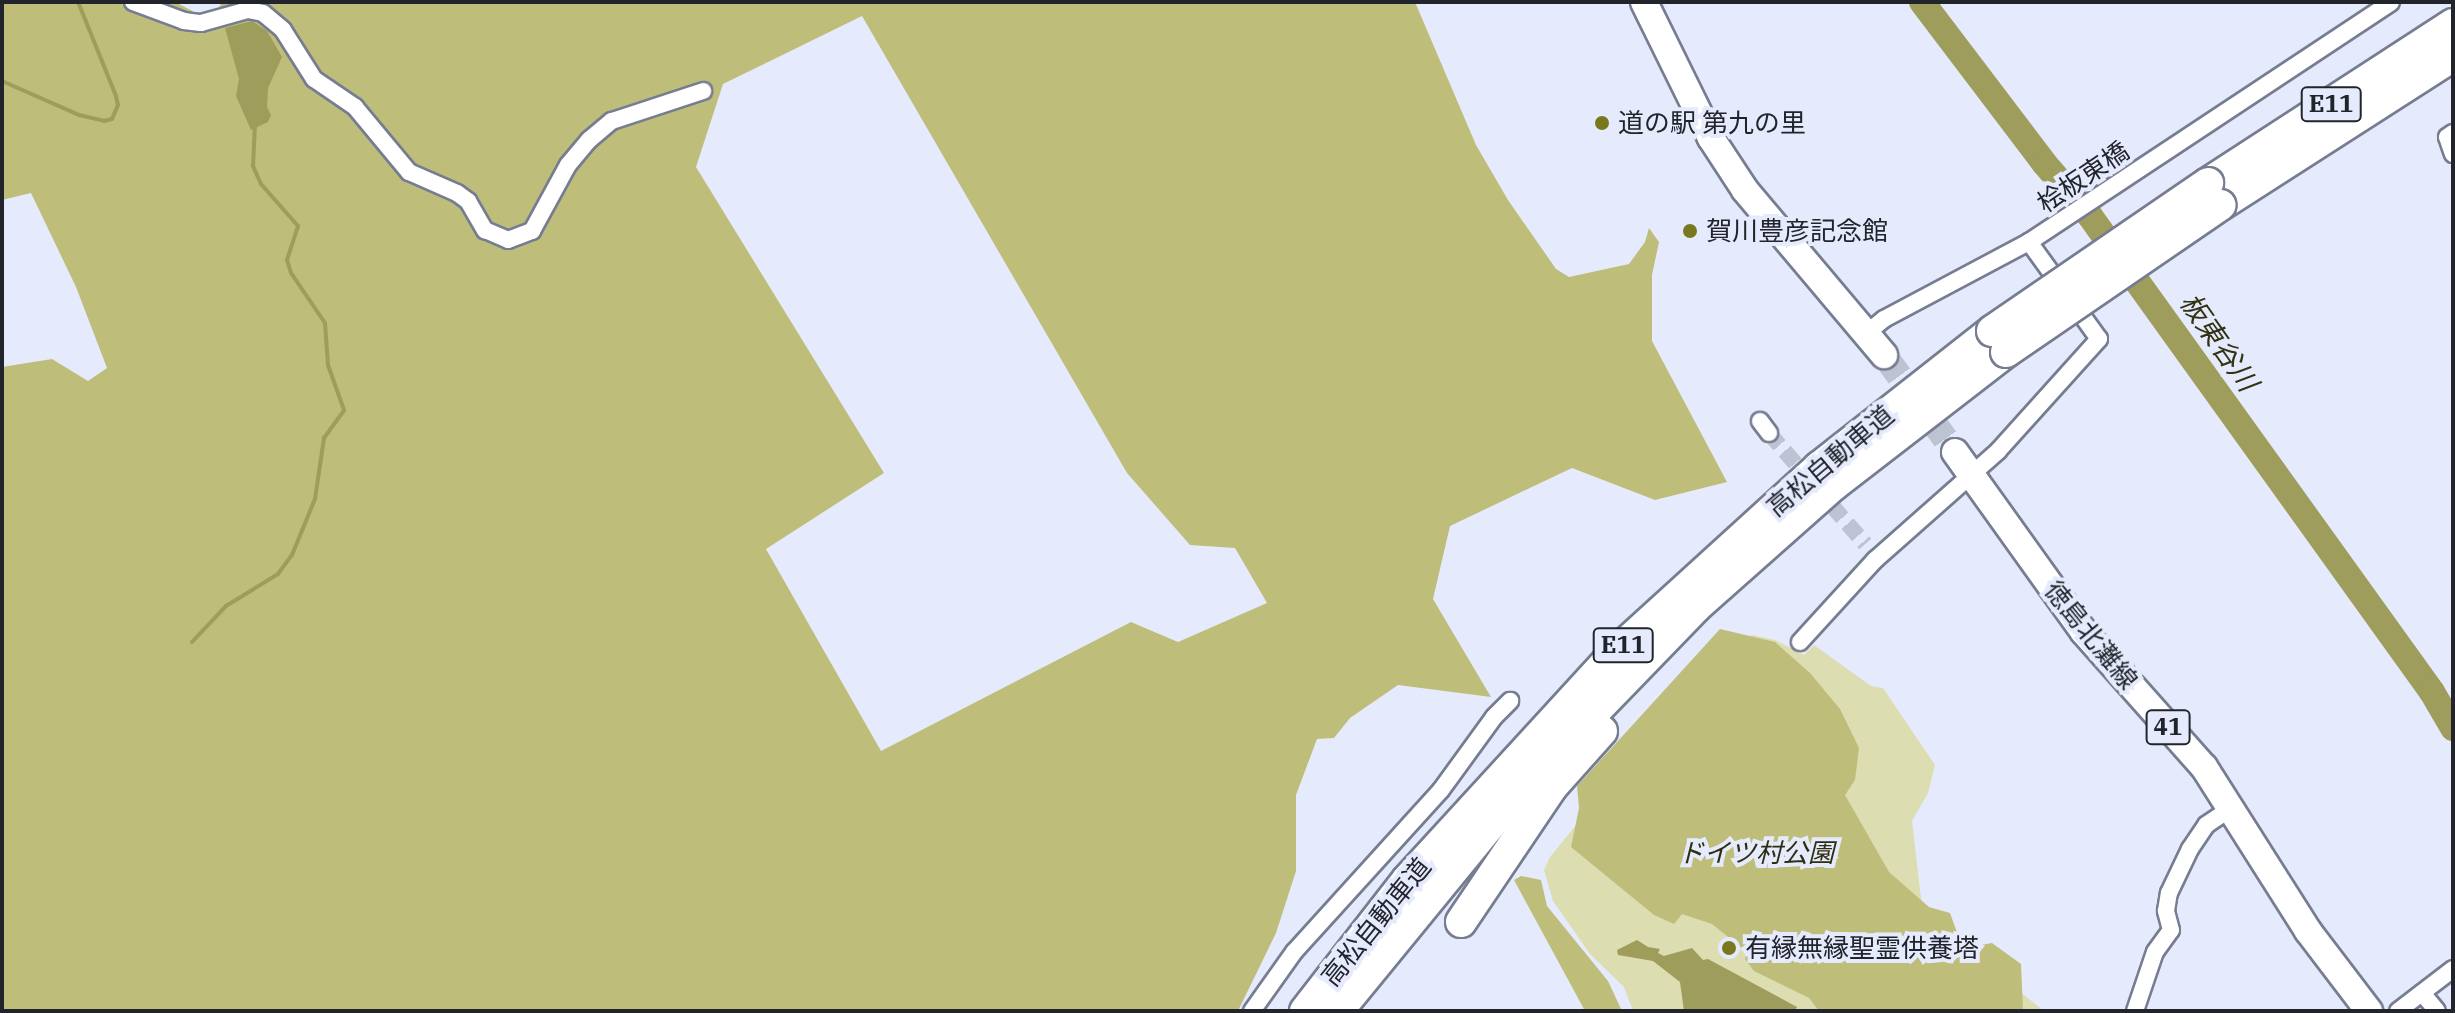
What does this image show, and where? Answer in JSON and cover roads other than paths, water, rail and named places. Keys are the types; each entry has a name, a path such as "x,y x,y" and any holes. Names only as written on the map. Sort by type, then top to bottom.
{"highway":[{"name":"高松自動車道","path":"1305,1011 1407,880 1499,776 1617,651 1819,467 2214,194 2453,24"},
{"name":"高松自動車道","path":"2214,194 2453,56"},
{"name":"高松自動車道","path":"1338,1011 1518,791 1696,607 1999,342"},
{"path":"1461,922 1552,787 1834,485"},
{"path":"1289,1011 1346,957"}],"main road":[{"path":"1644,2 1711,138 1745,190 1785,241 1868,332 1884,355"},
{"name":"徳島北灘線","path":"1955,452 2084,632 2204,767 2233,807 2308,931 2369,1011"}],"street":[{"path":"133,2 184,21 201,23 248,10 263,13 283,30 314,79 355,107 409,172 457,193 468,201 485,230 508,240 532,231 568,165 612,121 703,91"},
{"name":"桧板東橋","path":"1868,332 1884,319 2031,240 2391,2"},
{"path":"2453,133 2447,137 2453,154"},
{"path":"1800,642 1877,558 1998,451 2089,354 2099,339 2031,240"},
{"path":"1865,544 1877,558"},
{"path":"1252,1011 1294,952 1441,790 1510,701"},
{"path":"2135,1011 2155,952 2171,930 2166,911 2169,893 2190,849 2206,825 2233,807"},
{"path":"2398,1011 2453,969"},
{"path":"2422,993 2437,1011"}],"waterway":[{"path":"2,81 79,115 104,121 112,119 118,105 116,96 78,2"},
{"path":"228,11 231,2"},
{"name":"板東谷川","path":"1922,2 2044,163 2090,216 2432,692 2453,728"},
{"path":"192,642 226,606 278,574 292,555 315,499 324,438 344,410 328,365 325,323 291,273 287,260 298,226 261,184 253,166 255,123"}],"tunnel":[{"path":"1884,355 1955,452"},
{"path":"1769,433 1865,544"}],"place":[{"name":"道の駅 第九の里","path":"1602,123"},
{"name":"賀川豊彦記念館","path":"1690,231"},
{"name":"有縁無縁聖霊供養塔","path":"1729,948"}],"park label":[{"name":"ドイツ村公園","path":"1756,853"}]}
